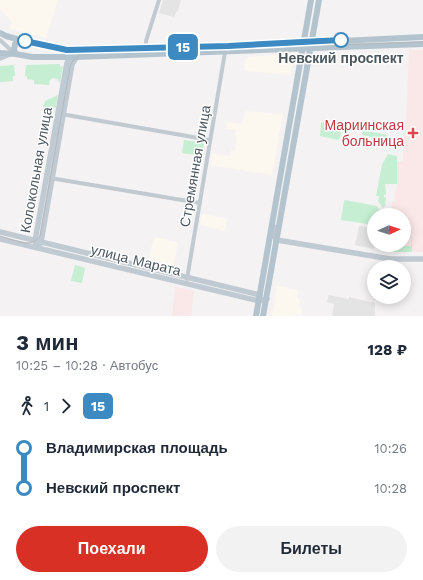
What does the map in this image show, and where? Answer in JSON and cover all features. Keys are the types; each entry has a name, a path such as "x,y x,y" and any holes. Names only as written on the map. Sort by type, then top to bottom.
{"main road":[{"path":"256,316 312,0"},
{"path":"264,316 319,0"},
{"path":"0,35 62,50 304,45 311,48 423,44"},
{"path":"0,53 38,57 77,57 225,52 304,45 312,42 423,37"},
{"path":"13,54 15,44 20,40"},
{"path":"38,57 43,52 39,44"}],"street":[{"path":"146,48 146,41 159,0"},
{"path":"0,35 6,47 13,54 0,58"},
{"path":"69,57 78,50"},
{"name":"Стремянная улица","path":"186,284 225,52"},
{"name":"Колокольная улица","path":"37,248 50,178 69,57"},
{"name":"Колокольная улица","path":"60,114 72,64 77,57"},
{"path":"60,114 210,140"},
{"path":"50,178 200,203"},
{"path":"274,215 275,221 273,235 277,240 390,259 423,259"},
{"name":"улица Марата","path":"0,232 187,278 259,298"},
{"name":"улица Марата","path":"0,239 186,284 267,299"}],"shaded area":[{"path":"0,0 58,0 46,38 10,29 12,22 0,9"},
{"path":"163,0 181,0 178,11 174,17 159,13"},
{"name":"Мариинская больница","path":"409,50 423,50 423,252 411,252 411,208 392,208 392,201 395,201 394,193 396,191 397,184 397,162 403,161"},
{"path":"292,54 290,75 244,71 246,57"},
{"path":"245,111 283,114 272,175 210,165 212,153 230,156 231,150 235,151 237,137 235,136 236,130 226,129 227,122 242,124"},
{"path":"202,214 227,218 225,231 200,225"},
{"path":"359,226 367,227 367,248 355,245"},
{"path":"154,237 178,242 173,269 147,264"},
{"path":"277,286 299,290 297,297 300,299 299,307 301,307 302,310 301,316 296,314 295,316 272,316"},
{"path":"175,287 194,291 191,316 172,316"},
{"path":"329,295 349,299 349,297 367,301 367,304 375,304 375,316 332,316 334,304 327,302"}],"green space":[{"path":"60,64 60,67 63,66 60,83 57,79 53,78 50,80 49,85 34,84 34,80 27,79 27,76 25,76 26,65"},
{"path":"14,65 15,76 13,76 13,81 0,82 0,66"},
{"path":"58,95 56,108 43,107 45,101"},
{"path":"321,123 341,125 340,138 338,140 320,136"},
{"path":"363,130 387,135 386,140 362,135"},
{"path":"184,140 204,143 202,156 182,153"},
{"path":"388,154 397,156 397,184 385,184 386,195 384,195 384,197 386,197 385,206 383,208 378,201 379,196 376,196 382,165"},
{"path":"344,201 377,206 378,208 367,208 367,224 341,220"},
{"path":"411,230 412,252 411,246"},
{"path":"75,265 85,268 82,283 71,281"}],"tram line":[{"path":"0,236 27,243 36,240 40,236 70,67 76,57 83,54 423,42"}],"bus line":[{"name":"15","path":"25,41 67,50 228,46 341,40"}],"place":[{"name":"Невский проспект","path":"341,40"},
{"name":"Мариинская больница","path":"413,133"}]}
